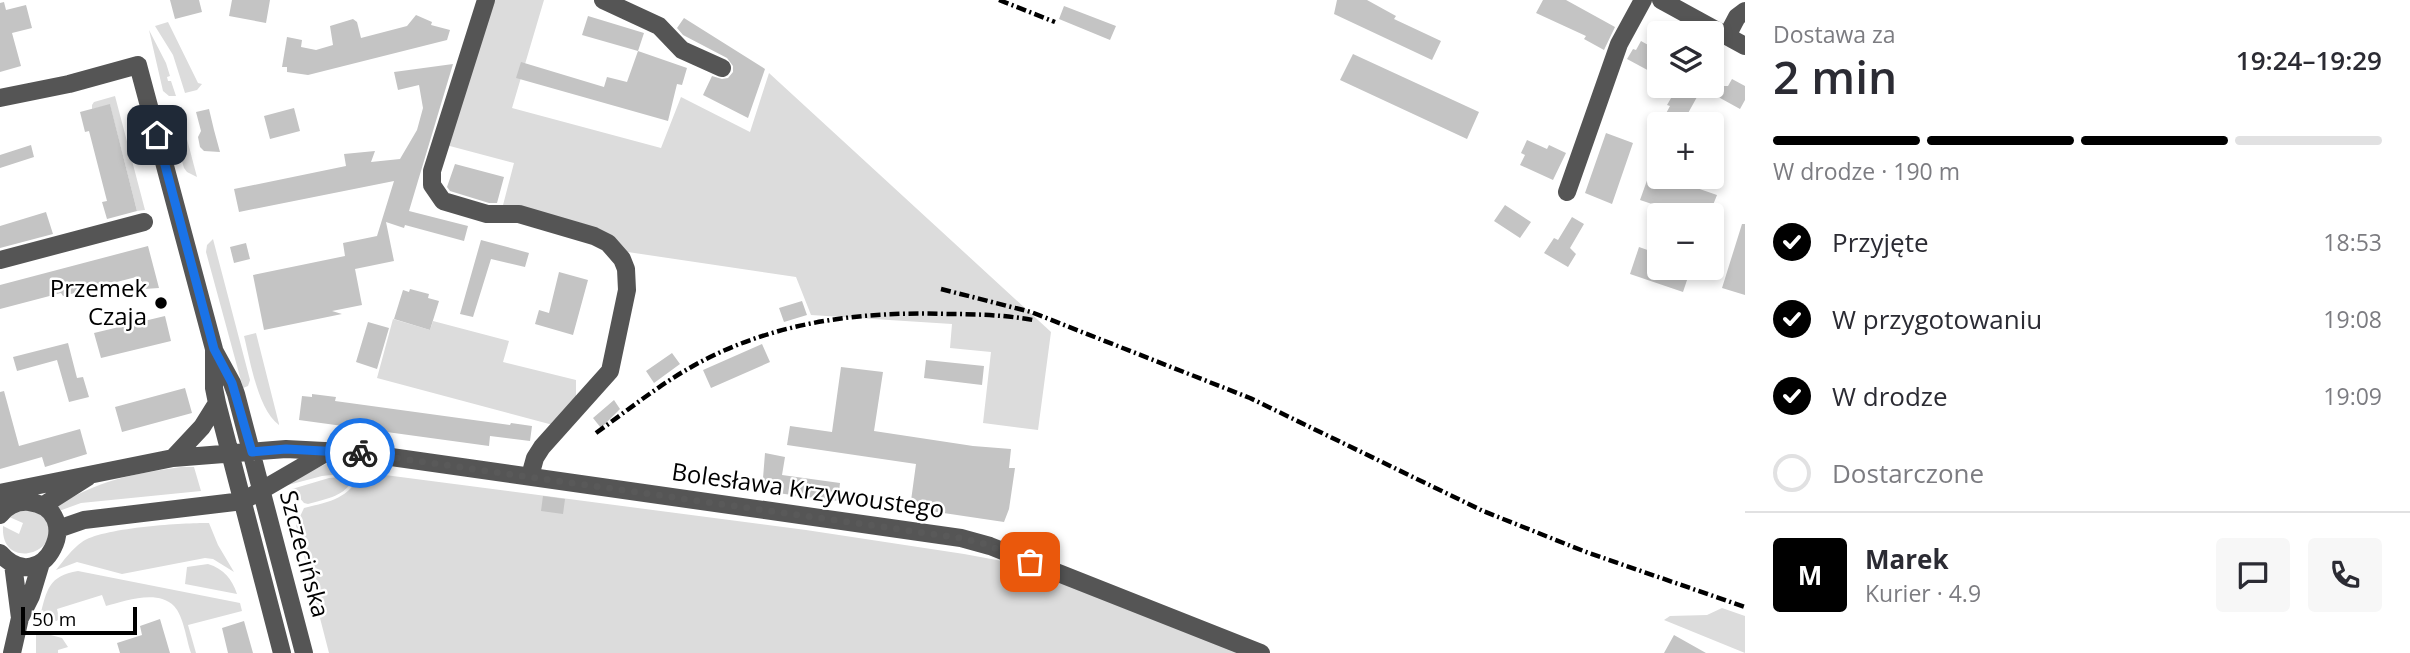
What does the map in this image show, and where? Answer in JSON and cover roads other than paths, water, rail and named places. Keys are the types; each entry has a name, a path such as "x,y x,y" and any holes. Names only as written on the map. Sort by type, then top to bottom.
{"street":[{"path":"486,0 432,171 432,186 443,201 487,214 519,214 601,239 615,249 622,259 627,281 610,371 542,447 535,458 530,476"},
{"path":"603,0 659,26 682,50 722,68"},
{"path":"1567,192 1618,47 1643,0"},
{"path":"1661,0 1745,46"},
{"path":"1727,36 1737,17 1745,10"},
{"name":"Szczecińska","path":"0,98 69,84 138,65 214,349 232,383 252,452 304,653"},
{"path":"0,260 144,222"},
{"name":"Szczecińska","path":"214,349 214,388 282,653"},
{"path":"173,458 202,427 218,403"},
{"name":"Bolesława Krzywoustego","path":"0,493 173,458 286,449 363,453 972,540 1261,653"},
{"path":"58,529 84,520 243,501 329,451"},
{"path":"42,506 93,473"},
{"path":"0,515 12,505 22,502 42,506 55,520 58,529 54,550 41,563 31,596 20,618 12,653"},
{"path":"6,559 26,566 41,563"},
{"path":"6,559 20,618"}],"railway":[{"path":"999,0 1055,22"},
{"path":"941,289 1031,312 1250,398 1483,511 1586,552 1745,607"},
{"path":"596,433 656,389 693,366 723,351 785,329 817,322 881,315 980,315 1033,320"}],"place":[{"name":"Przemek Czaja","path":"161,303"}]}
